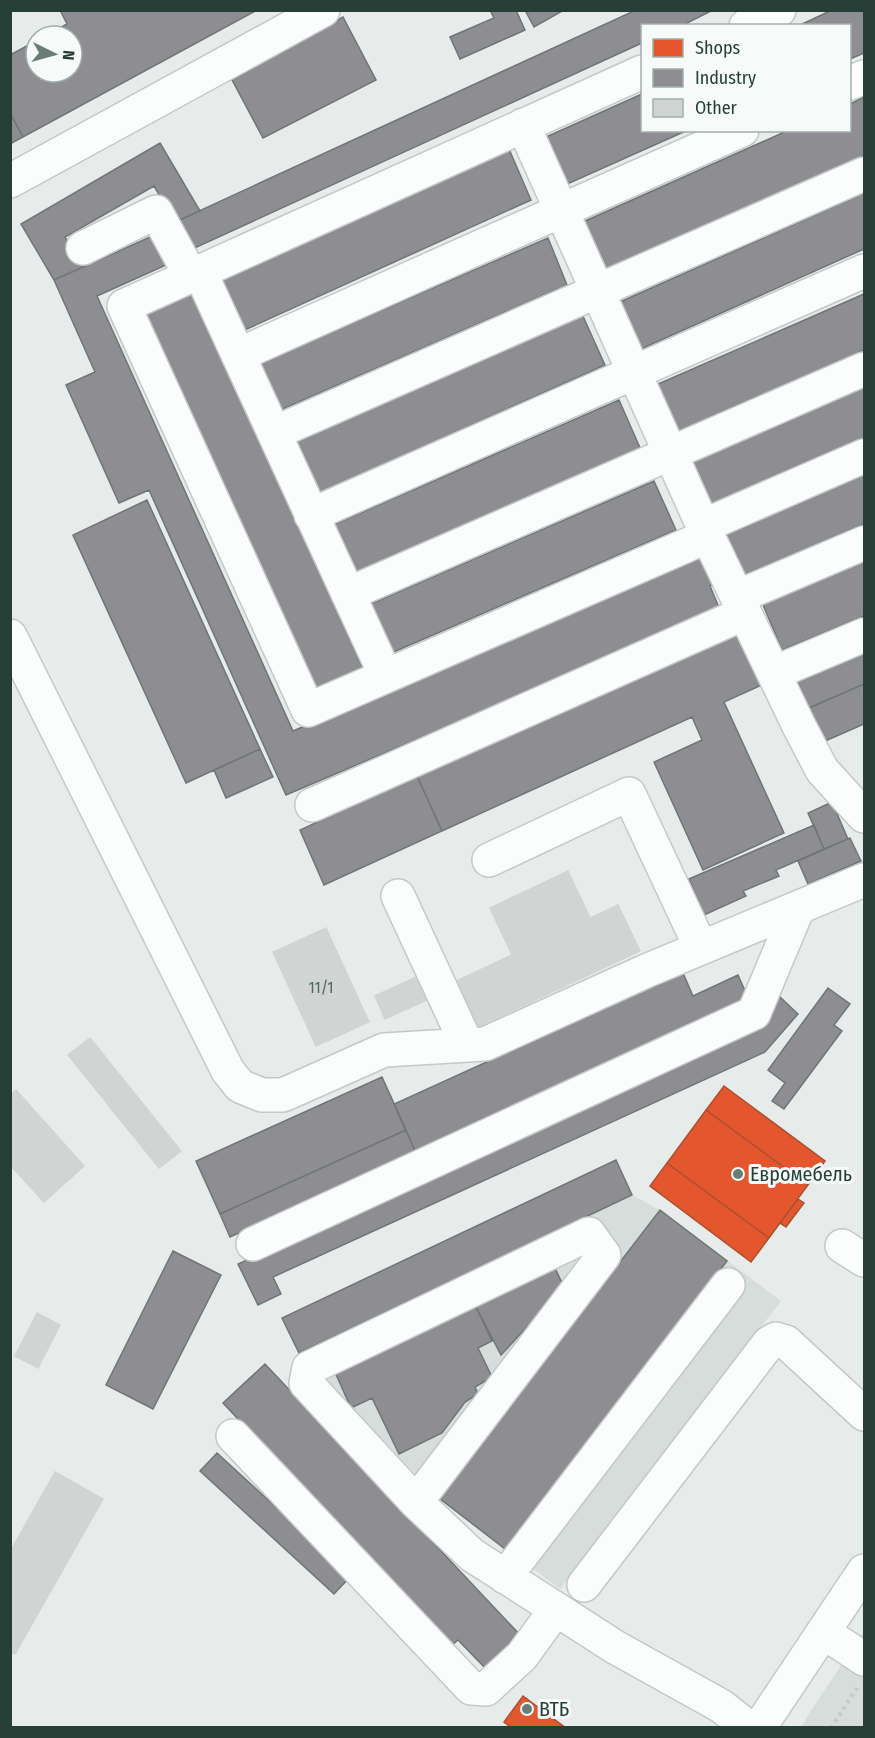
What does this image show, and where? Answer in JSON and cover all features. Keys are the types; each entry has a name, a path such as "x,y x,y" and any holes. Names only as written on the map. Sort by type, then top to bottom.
{"street":[{"path":"10,181 323,10"},
{"path":"750,24 779,10"},
{"path":"641,72 124,306 308,710 706,531 864,456"},
{"path":"523,125 670,454 774,673 822,770 864,816"},
{"path":"238,355 737,132"},
{"path":"274,433 598,293 864,174"},
{"path":"84,248 156,212 196,274 238,355 386,676"},
{"path":"311,515 864,271"},
{"path":"348,594 864,369"},
{"path":"312,805 741,605 864,543"},
{"path":"774,673 864,635"},
{"path":"10,636 228,1071 240,1086 262,1095 283,1095 384,1050 485,1044 701,948 864,880"},
{"path":"489,860 629,794 701,948"},
{"path":"398,896 467,1045"},
{"path":"253,1244 754,1013 798,908"},
{"path":"416,1502 604,1255 590,1234 309,1368 306,1383 416,1502 472,1556 615,1647 721,1706 749,1728"},
{"path":"505,1576 728,1285"},
{"path":"584,1585 769,1343 776,1339 786,1342 864,1414"},
{"path":"233,1436 471,1688 486,1689 522,1656 556,1609"},
{"path":"759,1728 864,1571"},
{"path":"824,1632 861,1673"}],"path":[{"path":"831,1728 861,1673"}],"shaded area":[{"path":"616,1160 632,1195 660,1210 781,1301 560,1589 439,1498 299,1353 282,1318"},
{"path":"864,1631 864,1727 801,1728 810,1712"}],"building: Shops":[{"path":"724,1086 825,1161 808,1185 706,1110"},
{"name":"Евромебель","path":"706,1110 808,1185 769,1238 667,1163"},
{"path":"667,1163 769,1238 751,1262 650,1186"},
{"path":"798,1199 804,1203 786,1227 780,1223"},
{"name":"ВТБ","path":"523,1696 566,1728 512,1728 504,1722"}],"building: Industry":[{"path":"60,10 257,10 23,137 10,113 10,55 24,47 24,84 84,84 84,24 67,24"},
{"path":"490,10 516,10 525,30 460,59 450,37 494,18"},
{"path":"525,10 564,10 534,27"},
{"path":"636,10 713,10 685,24 641,24 641,43 188,251 175,222"},
{"path":"832,10 864,10 864,53 851,59 851,24 802,24"},
{"path":"343,17 376,80 263,138 230,76"},
{"path":"641,94 641,132 684,132 565,185 544,138"},
{"path":"864,97 864,156 604,271 583,222 785,132 851,132 851,104"},
{"path":"10,113 23,137 10,144"},
{"path":"160,143 200,211 175,222 154,186 65,237 83,267 54,280 21,224"},
{"path":"509,149 531,200 238,333 215,282"},
{"path":"864,193 864,249 641,349 620,302"},
{"path":"159,233 173,262 97,296 293,731 706,555 717,582 710,586 720,610 286,795 149,490 119,503 66,385 95,372 54,280"},
{"path":"548,238 567,285 276,412 255,365"},
{"path":"193,292 365,673 316,695 144,314"},
{"path":"864,294 864,350 677,432 656,385"},
{"path":"582,314 605,365 320,493 297,442"},
{"path":"864,385 864,442 710,508 689,460"},
{"path":"619,400 641,450 357,575 335,524"},
{"path":"864,470 864,524 742,576 723,530"},
{"path":"654,481 676,530 389,654 368,605"},
{"path":"147,500 260,749 186,783 73,535"},
{"path":"864,557 864,616 782,650 761,600"},
{"path":"741,628 766,683 724,702 784,833 703,870 654,762 702,740 692,717 442,831 417,776"},
{"path":"864,651 864,684 809,708 797,680"},
{"path":"864,684 864,724 823,742 809,708"},
{"path":"260,749 273,777 226,798 214,770"},
{"path":"417,776 442,831 324,885 300,830"},
{"path":"832,802 848,839 824,849 808,813"},
{"path":"814,825 824,849 776,870 779,876 743,891 746,896 704,915 689,879"},
{"path":"850,838 861,861 808,884 798,861"},
{"path":"683,973 693,996 738,975 750,1002 416,1153 394,1104"},
{"path":"828,988 850,1004 834,1025 842,1031 784,1109 772,1101 785,1083 768,1070"},
{"path":"780,997 798,1014 765,1052 273,1277 281,1294 258,1305 238,1264 753,1028"},
{"path":"382,1077 406,1130 220,1214 196,1161"},
{"path":"406,1130 416,1153 230,1237 220,1214"},
{"path":"616,1160 632,1195 299,1353 282,1318"},
{"path":"660,1210 727,1261 505,1549 439,1498"},
{"path":"173,1251 221,1275 153,1409 106,1385"},
{"path":"555,1268 564,1287 501,1355 476,1307"},
{"path":"476,1307 492,1341 478,1348 492,1377 475,1387 478,1394 465,1402 442,1433 399,1454 372,1398 351,1408 335,1372"},
{"path":"265,1364 522,1637 487,1670 458,1640 451,1646 223,1403"},
{"path":"217,1453 351,1576 334,1594 200,1471"}],"building: Other":[{"path":"568,871 590,918 512,955 490,908"},
{"path":"618,905 640,951 473,1029 452,983"},
{"path":"326,928 369,1022 316,1046 273,952"},
{"path":"423,974 433,997 385,1019 375,996"},
{"path":"90,1038 181,1151 159,1168 68,1055"},
{"path":"16,1090 84,1166 44,1202 10,1165 10,1095"},
{"path":"37,1313 60,1325 38,1368 15,1356"},
{"path":"55,1472 103,1499 15,1654 10,1652 10,1552"}],"place":[{"name":"Евромебель","path":"738,1174"},
{"name":"ВТБ","path":"527,1709"}]}
